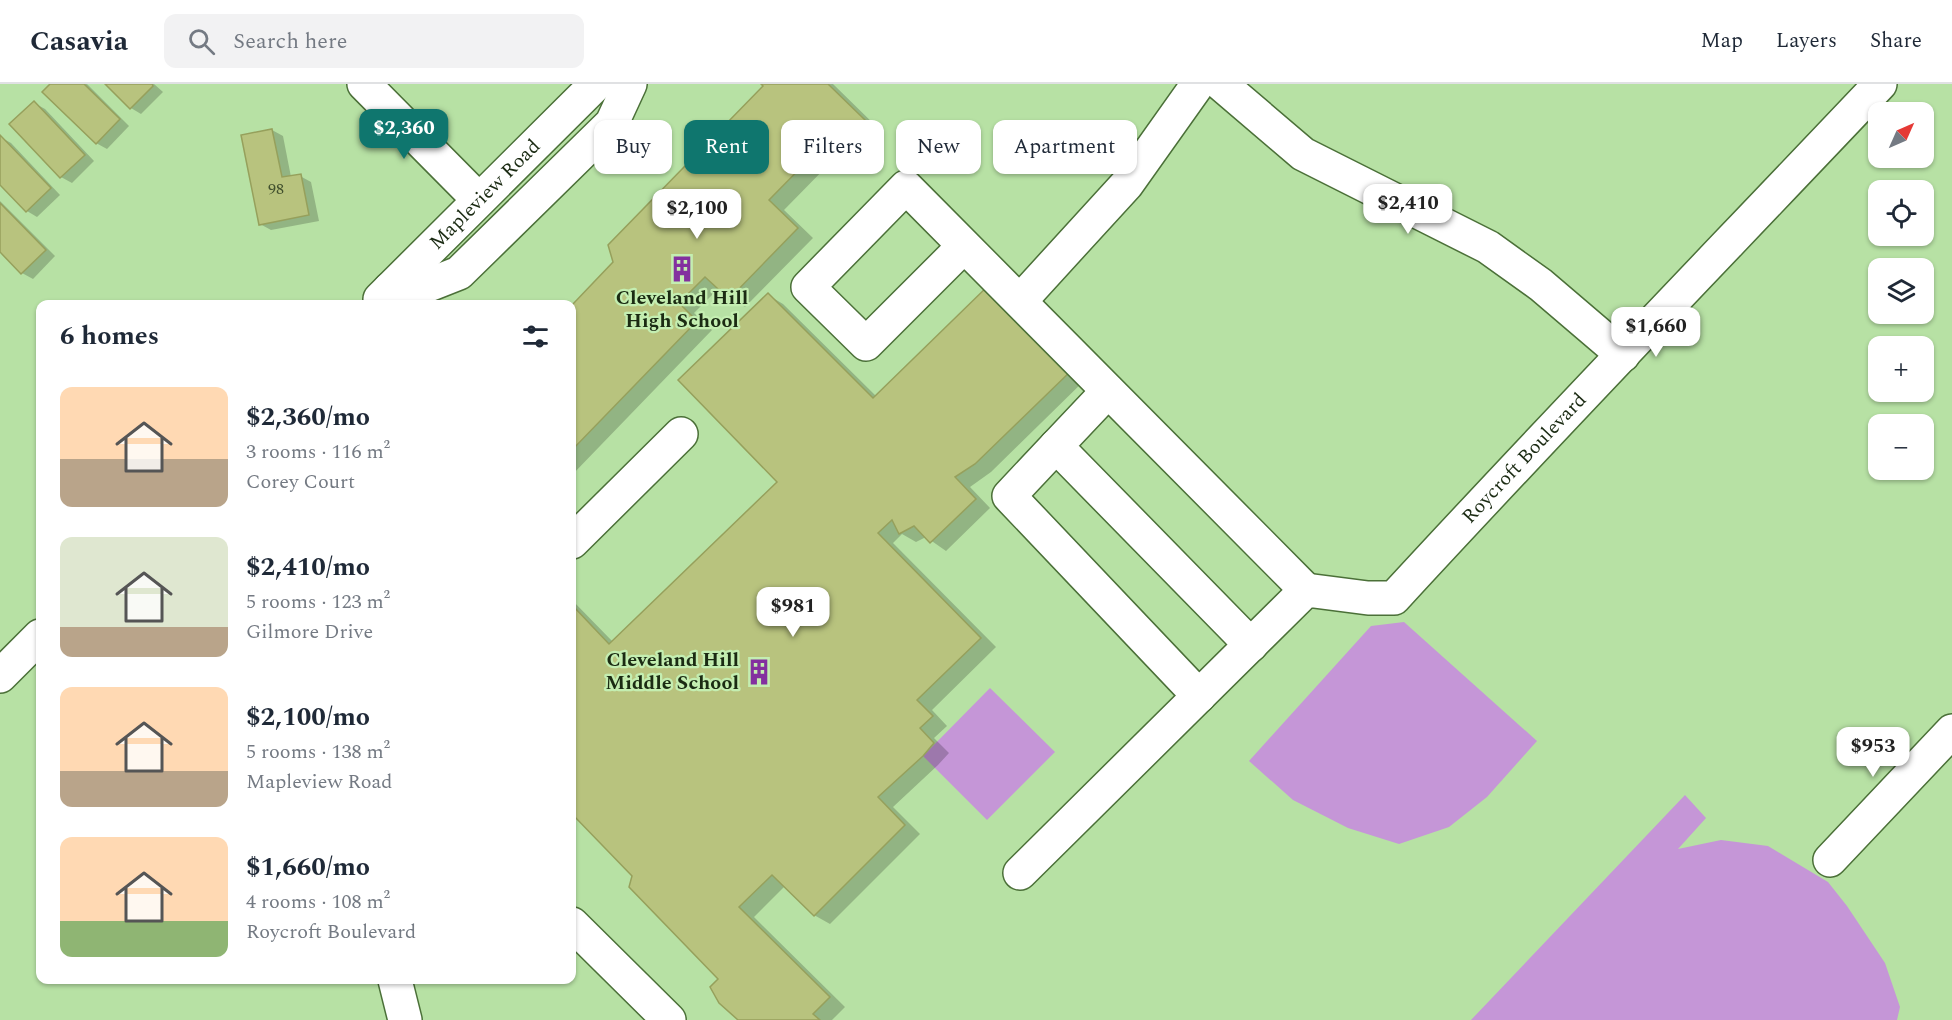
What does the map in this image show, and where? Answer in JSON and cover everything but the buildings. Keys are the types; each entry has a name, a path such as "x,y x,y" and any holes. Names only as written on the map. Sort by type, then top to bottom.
{"street":[{"path":"364,84 479,200"},
{"name":"Mapleview Road","path":"382,297 596,84"},
{"path":"382,297 416,290 459,273 612,123 630,84"},
{"path":"1020,301 1127,184 1198,84"},
{"path":"1221,84 1303,154 1488,247 1541,285 1623,356"},
{"name":"Roycroft Boulevard","path":"1306,590 1368,598 1394,598 1521,460 1623,356 1880,84"},
{"path":"964,246 866,344 808,287 906,187 1306,590 1020,873"},
{"path":"1108,391 1009,496 1199,696"},
{"path":"576,538 681,434"},
{"path":"1056,446 1251,645"},
{"path":"0,676 36,640"},
{"path":"1830,860 1952,731"},
{"path":"576,928 669,1020"},
{"path":"396,984 405,1020"}],"shaded area":[{"path":"1404,622 1537,741 1487,797 1449,827 1399,844 1348,828 1293,800 1249,761 1371,626"},
{"path":"990,688 1055,752 987,820 923,756"},
{"path":"1685,795 1706,818 1678,849 1721,840 1768,846 1828,882 1885,963 1900,1007 1897,1020 1471,1020"}],"place":[{"name":"Cleveland Hill High School","path":"682,269"},
{"name":"Cleveland Hill Middle School","path":"759,672"}]}
